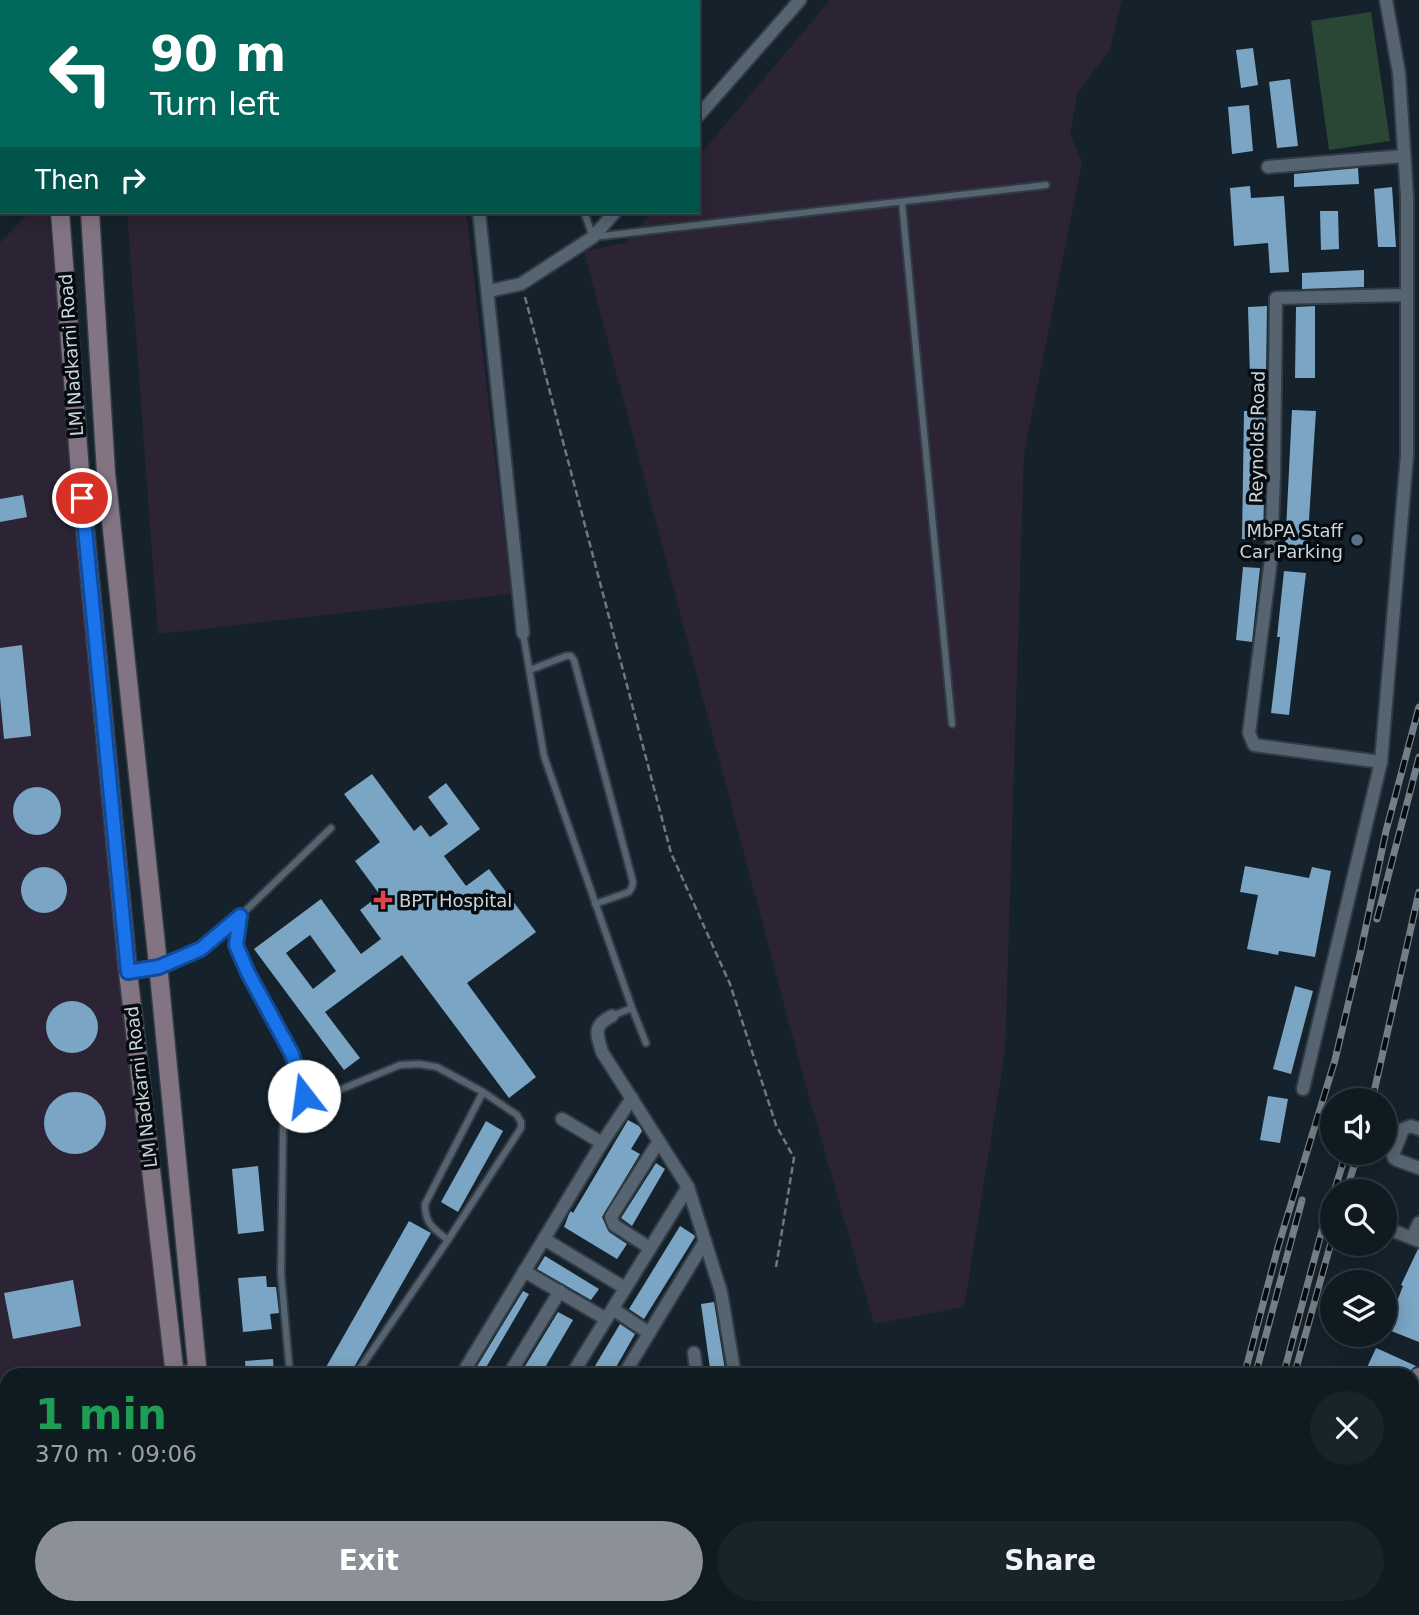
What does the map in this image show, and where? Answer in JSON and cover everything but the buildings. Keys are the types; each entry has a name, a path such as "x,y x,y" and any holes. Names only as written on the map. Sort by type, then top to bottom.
{"street":[{"path":"700,114 800,0"},
{"path":"1303,1089 1381,762 1407,455 1407,197 1399,74 1385,0"},
{"path":"1268,167 1405,156"},
{"name":"LM Nadkarni Road","path":"60,214 83,512 128,972 173,1368"},
{"name":"LM Nadkarni Road","path":"90,214 106,473 159,967 198,1368"},
{"path":"479,214 523,633"},
{"path":"489,291 521,284 593,237 612,214"},
{"name":"Reynolds Road","path":"1381,762 1254,745 1249,733 1271,559 1276,298 1407,295"},
{"path":"612,1016 597,1028 602,1052 688,1187 721,1292 734,1368"},
{"path":"466,1368 632,1098"},
{"path":"562,1118 602,1143"},
{"path":"1419,1129 1411,1126 1403,1129 1393,1154 1397,1160 1419,1168"},
{"path":"650,1248 614,1225 611,1217 659,1141"},
{"path":"576,1368 688,1187"},
{"path":"1397,1232 1416,1239 1419,1223"},
{"path":"544,1239 625,1288"},
{"path":"628,1368 705,1241"},
{"path":"524,1271 649,1333"},
{"path":"513,1368 560,1291"},
{"path":"694,1353 696,1368"}],"lane":[{"path":"585,214 593,237 1046,185"},
{"path":"902,203 952,724"},
{"path":"523,633 544,756 646,1043"},
{"path":"530,670 566,656 571,656 574,660 633,882 629,892 595,904"},
{"path":"128,972 159,967 201,949 240,916 331,828"},
{"path":"240,916 236,945 248,973 292,1054 301,1089 309,1100 315,1100 400,1065 419,1064 437,1067 482,1092 517,1115 521,1122 521,1128 448,1240 360,1368"},
{"path":"612,1016 632,1008"},
{"path":"289,1368 281,1274 283,1129 286,1112 301,1089"},
{"path":"448,1240 430,1226 425,1215 425,1204 482,1092"}],"path":[{"path":"521,284 671,853 730,984 776,1125 794,1158 776,1267"}],"shaded area":[{"path":"830,0 1122,0 1110,49 1078,92 1070,134 1082,163 1024,454 1005,1051 964,1307 874,1324 804,1079 584,251 625,243 650,214 700,214 700,155"},
{"path":"27,214 48,214 169,1368 0,1368 0,243"},
{"path":"127,214 466,214 511,594 158,634"}],"green space":[{"path":"1371,12 1390,141 1329,150 1311,21"}],"railway":[{"path":"1246,1368 1278,1247 1335,1060 1386,831 1419,707"},
{"path":"1377,919 1419,757"},
{"path":"1375,1088 1419,892"},
{"path":"1338,1179 1342,1165"},
{"path":"1350,1179 1354,1165"},
{"path":"1257,1368 1302,1200"},
{"path":"1285,1368 1320,1238"},
{"path":"1296,1368 1327,1256"}],"place":[{"name":"MbPA Staff Car Parking","path":"1357,540"},
{"name":"BPT Hospital","path":"383,900"}],"route":[{"path":"82,498 128,972 159,967 201,949 240,916 236,945 248,973 292,1054 304,1096"}]}
